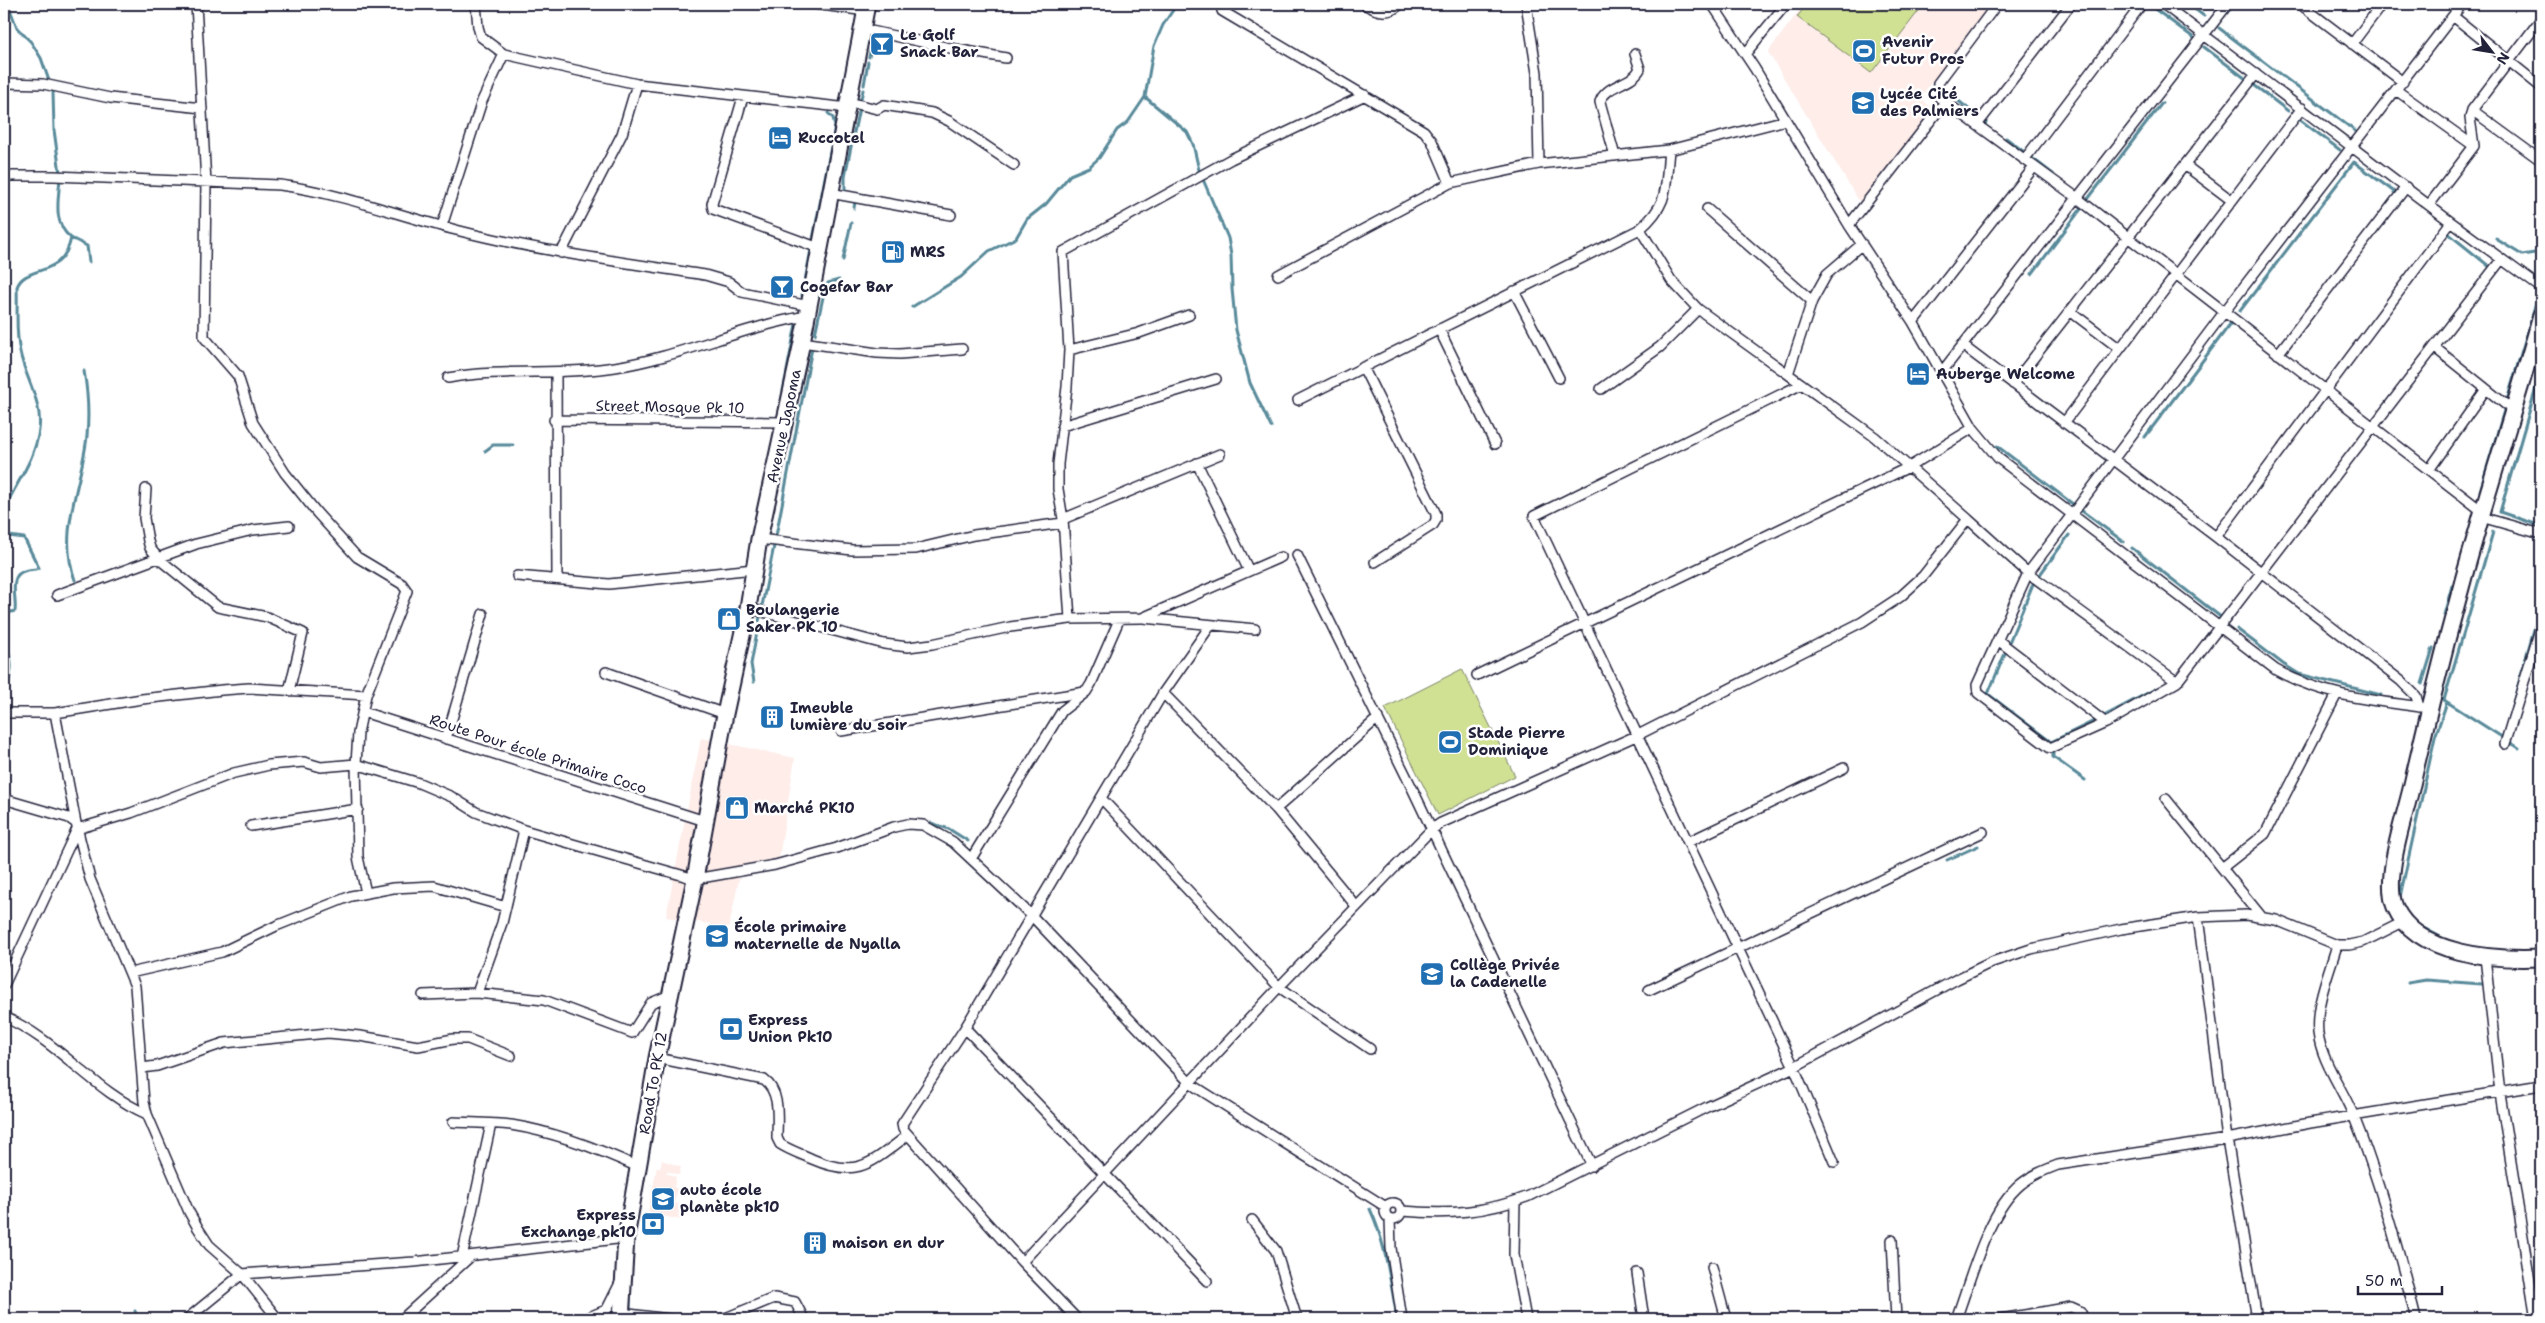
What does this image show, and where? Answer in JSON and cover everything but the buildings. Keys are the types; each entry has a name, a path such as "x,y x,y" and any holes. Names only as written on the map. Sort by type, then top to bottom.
{"main road":[{"name":"Avenue Japoma","path":"700,849 725,714 748,608 759,540 802,342 866,7"},
{"path":"2541,316 2515,412 2424,707 2392,890 2394,906 2403,922 2419,935 2438,944 2458,952 2485,957 2541,958"},
{"name":"Road To PK 12","path":"612,1315 622,1279 626,1238 656,1058 700,849"}],"street":[{"path":"196,4 206,183 202,330 206,342 238,376 253,423 285,473 317,513 357,557 402,584 407,591 366,695 362,712 356,764 358,857 366,893"},
{"path":"476,4 478,27 481,36 504,54 637,84 877,108 884,105 932,113 949,120 1014,165"},
{"path":"814,4 866,7"},
{"path":"1364,4 1383,12 1391,11 1400,4"},
{"path":"1526,4 1537,73 1539,164"},
{"path":"1712,4 1746,53 1849,225 1913,322 1973,428 1998,458 2283,674 2297,682 2337,694 2424,707"},
{"path":"1746,53 1786,4"},
{"path":"1997,4 1938,83 1937,94 1945,102 2076,197 2225,311 2429,470 2482,514 2541,534"},
{"path":"1977,125 2071,4"},
{"path":"2024,160 2142,4"},
{"path":"2163,4 2501,260 2541,288"},
{"path":"1941,373 2228,4"},
{"path":"2352,44 2382,4"},
{"path":"2462,4 2225,311 2114,460 2071,514 2028,574 1976,689 2045,746 2054,748 2106,723 2177,682 2501,260"},
{"path":"2304,5 2403,82"},
{"path":"1222,12 1424,131 1432,141 1450,183"},
{"path":"2453,16 2541,87"},
{"path":"2429,205 2474,146 2470,118 2472,110 2541,20"},
{"path":"862,29 943,47 1006,58"},
{"path":"442,226 482,101 504,54"},
{"path":"1615,156 1600,102 1602,96 1617,84 1636,76 1640,69 1635,54"},
{"path":"2013,384 2186,166 2256,74"},
{"path":"4,83 43,84 110,98 202,108"},
{"path":"561,253 622,134 637,84"},
{"path":"2396,90 2474,146"},
{"path":"1070,619 1063,521 1058,481 1067,387 1068,350 1061,256 1066,249 1231,159 1365,95"},
{"path":"743,96 712,209 819,248"},
{"path":"1849,225 1945,102"},
{"path":"2064,423 2302,108"},
{"path":"2472,110 2538,159"},
{"path":"1278,275 1450,183 1539,164 1669,150 1786,120"},
{"path":"1298,400 1640,229 1655,216 1662,206 1669,150"},
{"path":"1913,322 2034,166"},
{"path":"2186,166 2232,200"},
{"path":"4,176 54,176 280,185 314,190 442,226 561,253 705,275 729,282 742,292 808,311"},
{"path":"2278,354 2406,188"},
{"path":"830,194 951,215"},
{"path":"1707,209 1812,301"},
{"path":"2216,537 2451,222"},
{"path":"1640,229 1671,280 1698,309 1875,437 2028,574 2177,682"},
{"path":"1788,374 1812,301 1827,274 1862,244"},
{"path":"1514,291 1559,378"},
{"path":"1601,389 1660,347 1698,309"},
{"path":"448,378 499,372 556,373 616,367 808,311"},
{"path":"2070,311 2120,349"},
{"path":"1068,350 1139,333 1189,315"},
{"path":"1439,329 1495,444"},
{"path":"802,342 877,353 900,354 962,349"},
{"path":"1962,345 2216,537 2401,681 2424,707"},
{"path":"2434,347 2515,412"},
{"path":"1363,367 1436,514 1436,520 1433,525 1375,562"},
{"path":"556,373 554,420 557,579"},
{"path":"1062,426 1216,380"},
{"path":"1802,384 1534,516 1794,1067 1834,1162"},
{"path":"2429,470 2486,389"},
{"name":"Street Mosque Pk 10","path":"554,420 785,422"},
{"path":"1478,675 1584,622 1909,467 1973,428"},
{"path":"759,540 852,550 916,549 974,536 1063,521 1220,454"},
{"path":"1197,463 1249,571"},
{"path":"146,489 144,518 148,542 150,548 159,559 218,607 267,617 303,633 289,691"},
{"path":"1022,1262 1191,1084 1279,987 1431,830 1441,823 1638,735 1883,609 1923,576 1968,519"},
{"path":"57,595 196,544 253,530 289,526"},
{"path":"1297,555 1378,718 1592,1166"},
{"path":"1142,618 1281,557"},
{"path":"517,576 609,584 754,570"},
{"path":"748,608 884,644 908,647 932,644 1010,627 1070,619 1119,620 1142,618 1255,629"},
{"path":"446,738 483,614"},
{"path":"971,859 1062,711 1086,692 1096,674 1119,620"},
{"path":"1077,1319 1022,1262 908,1135 903,1129 904,1119 965,1028 1163,693 1210,626"},
{"path":"2505,744 2541,626"},
{"path":"1999,641 2106,723"},
{"path":"606,672 725,714"},
{"path":"4,713 54,713 142,699 222,690 366,695"},
{"path":"840,731 1086,692"},
{"path":"1163,693 1276,809 1356,906"},
{"path":"2222,868 2265,834 2337,694"},
{"name":"Route Pour école Primaire Coco","path":"362,712 706,821"},
{"path":"54,713 76,826 90,879 130,973 137,999 144,1102 147,1114 189,1212 198,1228 209,1245 242,1274 278,1319"},
{"path":"1276,809 1378,718"},
{"path":"76,826 131,813 241,771 270,765 304,762 321,767 356,764 419,783 452,797 484,815 524,830 695,879 775,866 908,824 923,825 938,831 954,842 1031,915 1191,1084 1386,1207"},
{"path":"1688,842 1844,768"},
{"path":"1101,798 1279,987 1370,1049"},
{"path":"4,799 70,818 76,826"},
{"path":"2166,799 2261,916"},
{"path":"251,826 358,809"},
{"path":"4,985 76,826"},
{"path":"477,993 506,907 524,830"},
{"path":"1650,990 1983,832"},
{"path":"130,973 222,952 276,926 351,896 366,893 414,885 434,886 506,907"},
{"path":"1402,1211 1460,1214 1515,1202 1592,1166 1707,1107 1794,1067 1992,962 2030,949 2075,938 2198,918 2261,916 2337,945 2349,945 2363,942 2403,922"},
{"path":"2198,918 2227,1139 2257,1319"},
{"path":"2337,945 2321,999 2318,1033 2322,1050 2354,1116 2380,1192 2416,1319"},
{"path":"2485,957 2500,1092 2536,1319"},
{"path":"423,995 477,993 544,1000 632,1033 651,1003 670,995"},
{"path":"4,1017 63,1054 112,1096 147,1114"},
{"path":"965,1028 1207,1281"},
{"path":"142,1068 156,1066 224,1043 328,1033 360,1036 418,1046 453,1039 468,1039 512,1056"},
{"path":"656,1058 764,1080 770,1084 775,1092 777,1138 780,1144 827,1166 839,1169 864,1165 908,1135"},
{"path":"1956,1319 1991,1226 2004,1204 2020,1185 2037,1174 2058,1165 2227,1139 2541,1085"},
{"path":"453,1122 524,1128 581,1142 638,1167"},
{"path":"402,1319 466,1257 491,1124"},
{"path":"1515,1202 1514,1255 1526,1319"},
{"path":"1386,1207 1391,1203 1397,1204 1402,1211"},
{"path":"1386,1207 1386,1215 1390,1219 1391,1248 1402,1319"},
{"path":"1390,1219 1398,1218 1402,1211"},
{"path":"1252,1220 1276,1251 1297,1319"},
{"path":"187,1319 242,1274 466,1257 626,1238"},
{"path":"1892,1240 1896,1319"},
{"path":"1712,1267 1726,1319"},
{"path":"1637,1273 1644,1319"},
{"path":"723,1319 774,1298 794,1302 804,1319"},
{"path":"2001,1319 2071,1307 2080,1311 2084,1319"},
{"path":"584,1319 612,1315 669,1319"}],"shaded area":[{"name":"Lycée Cité des Palmiers","path":"1804,4 1991,4 1920,98 1935,110 1862,206 1768,52"},
{"name":"Marché PK10","path":"701,738 795,758 779,858 742,865 729,927 716,925 723,928 723,932 726,932 724,945 708,943 711,924 666,917"},
{"name":"auto école planète pk10","path":"662,1160 681,1167 679,1175 667,1171 666,1173 676,1177 674,1187 678,1189 674,1203 685,1205 681,1220 663,1216 658,1233 654,1232 652,1237 647,1235 651,1212 648,1211 657,1167 660,1169"}],"green space":[{"name":"Avenir Futur Pros","path":"1807,4 1924,4 1871,73 1797,17"},
{"name":"Stade Pierre Dominique","path":"1462,669 1515,776 1438,815 1385,708"}],"waterway":[{"path":"8,4 17,28 31,42 41,58 53,92 54,130 60,173"},
{"path":"879,8 880,4"},
{"path":"912,307 961,277 989,251 1016,238 1027,219 1046,204 1070,175 1089,167 1099,158 1117,130 1128,122 1145,97 1154,46 1163,25 1177,4"},
{"path":"2148,4 2194,38"},
{"path":"2188,4 2204,16"},
{"path":"2219,28 2355,131"},
{"path":"869,57 873,38"},
{"path":"2204,47 2288,111"},
{"path":"864,85 868,62"},
{"path":"1940,86 1986,123"},
{"path":"860,103 863,90"},
{"path":"1145,97 1187,132 1193,144 1199,170 1228,238 1231,255 1236,330 1250,383 1271,427"},
{"path":"2088,199 2162,103"},
{"path":"845,193 845,176 859,108"},
{"path":"802,296 835,126 833,118 828,113"},
{"path":"2299,119 2340,150"},
{"path":"2006,138 2053,174"},
{"path":"2240,311 2354,162 2397,194"},
{"path":"60,177 59,217 64,231 70,237"},
{"path":"854,208 855,202 859,202"},
{"path":"2032,274 2084,205"},
{"path":"843,260 851,223"},
{"path":"2449,234 2490,267"},
{"path":"71,238 87,246 89,262"},
{"path":"4,510 34,451 40,420 36,400 22,362 18,344 17,287 21,280 28,275 53,265 60,260 67,251 71,238"},
{"path":"2496,239 2522,255 2541,252"},
{"path":"815,334 825,288 828,283 839,280"},
{"path":"2480,491 2537,300"},
{"path":"2145,437 2231,323"},
{"path":"780,407 796,324"},
{"path":"776,536 812,348"},
{"path":"75,580 70,562 69,544 72,508 87,436 88,403 84,371"},
{"path":"2541,371 2500,512 2541,526"},
{"path":"485,451 493,445 513,445"},
{"path":"1997,446 2074,505"},
{"path":"2082,511 2124,542"},
{"path":"2493,532 2444,700 2519,748"},
{"path":"4,533 9,536 24,538 39,568 26,570 19,574 14,588 15,611 4,614"},
{"path":"2008,645 2033,584 2069,535"},
{"path":"762,606 774,546"},
{"path":"2132,548 2222,618"},
{"path":"2444,615 2452,586"},
{"path":"2507,724 2541,605"},
{"path":"754,682 751,664 760,616"},
{"path":"2237,629 2299,674 2381,695"},
{"path":"4,645 8,651 11,664 10,678 4,699"},
{"path":"2422,684 2433,648"},
{"path":"2006,651 1988,694 2051,742 2096,720"},
{"path":"2104,716 2157,688"},
{"path":"2400,897 2435,737 2447,702"},
{"path":"2053,753 2053,757 2085,780"},
{"path":"931,823 949,829 968,841"},
{"path":"1947,860 1978,846"},
{"path":"2420,926 2448,941"},
{"path":"2408,983 2426,980 2482,984"},
{"path":"622,1218 624,1206"},
{"path":"1370,1209 1384,1249 1397,1317"},
{"path":"630,1299 630,1309"},
{"path":"135,1311 138,1319"}],"place":[{"name":"Le Golf Snack Bar","path":"882,44"},
{"name":"Avenir Futur Pros","path":"1864,51"},
{"name":"Lycée Cité des Palmiers","path":"1863,103"},
{"name":"Ruccotel","path":"780,138"},
{"name":"MRS","path":"893,252"},
{"name":"Cogefar Bar","path":"782,287"},
{"name":"Auberge Welcome","path":"1918,374"},
{"name":"Boulangerie Saker PK 10","path":"729,619"},
{"name":"Imeuble lumière du soir","path":"772,717"},
{"name":"Stade Pierre Dominique","path":"1450,742"},
{"name":"Marché PK10","path":"737,808"},
{"name":"École primaire maternelle de Nyalla","path":"717,936"},
{"name":"Collège Privée la Cadenelle","path":"1432,974"},
{"name":"Express Union Pk10","path":"731,1029"},
{"name":"auto école planète pk10","path":"663,1199"},
{"name":"Express Exchange pk10","path":"653,1224"},
{"name":"maison en dur","path":"815,1243"}]}
